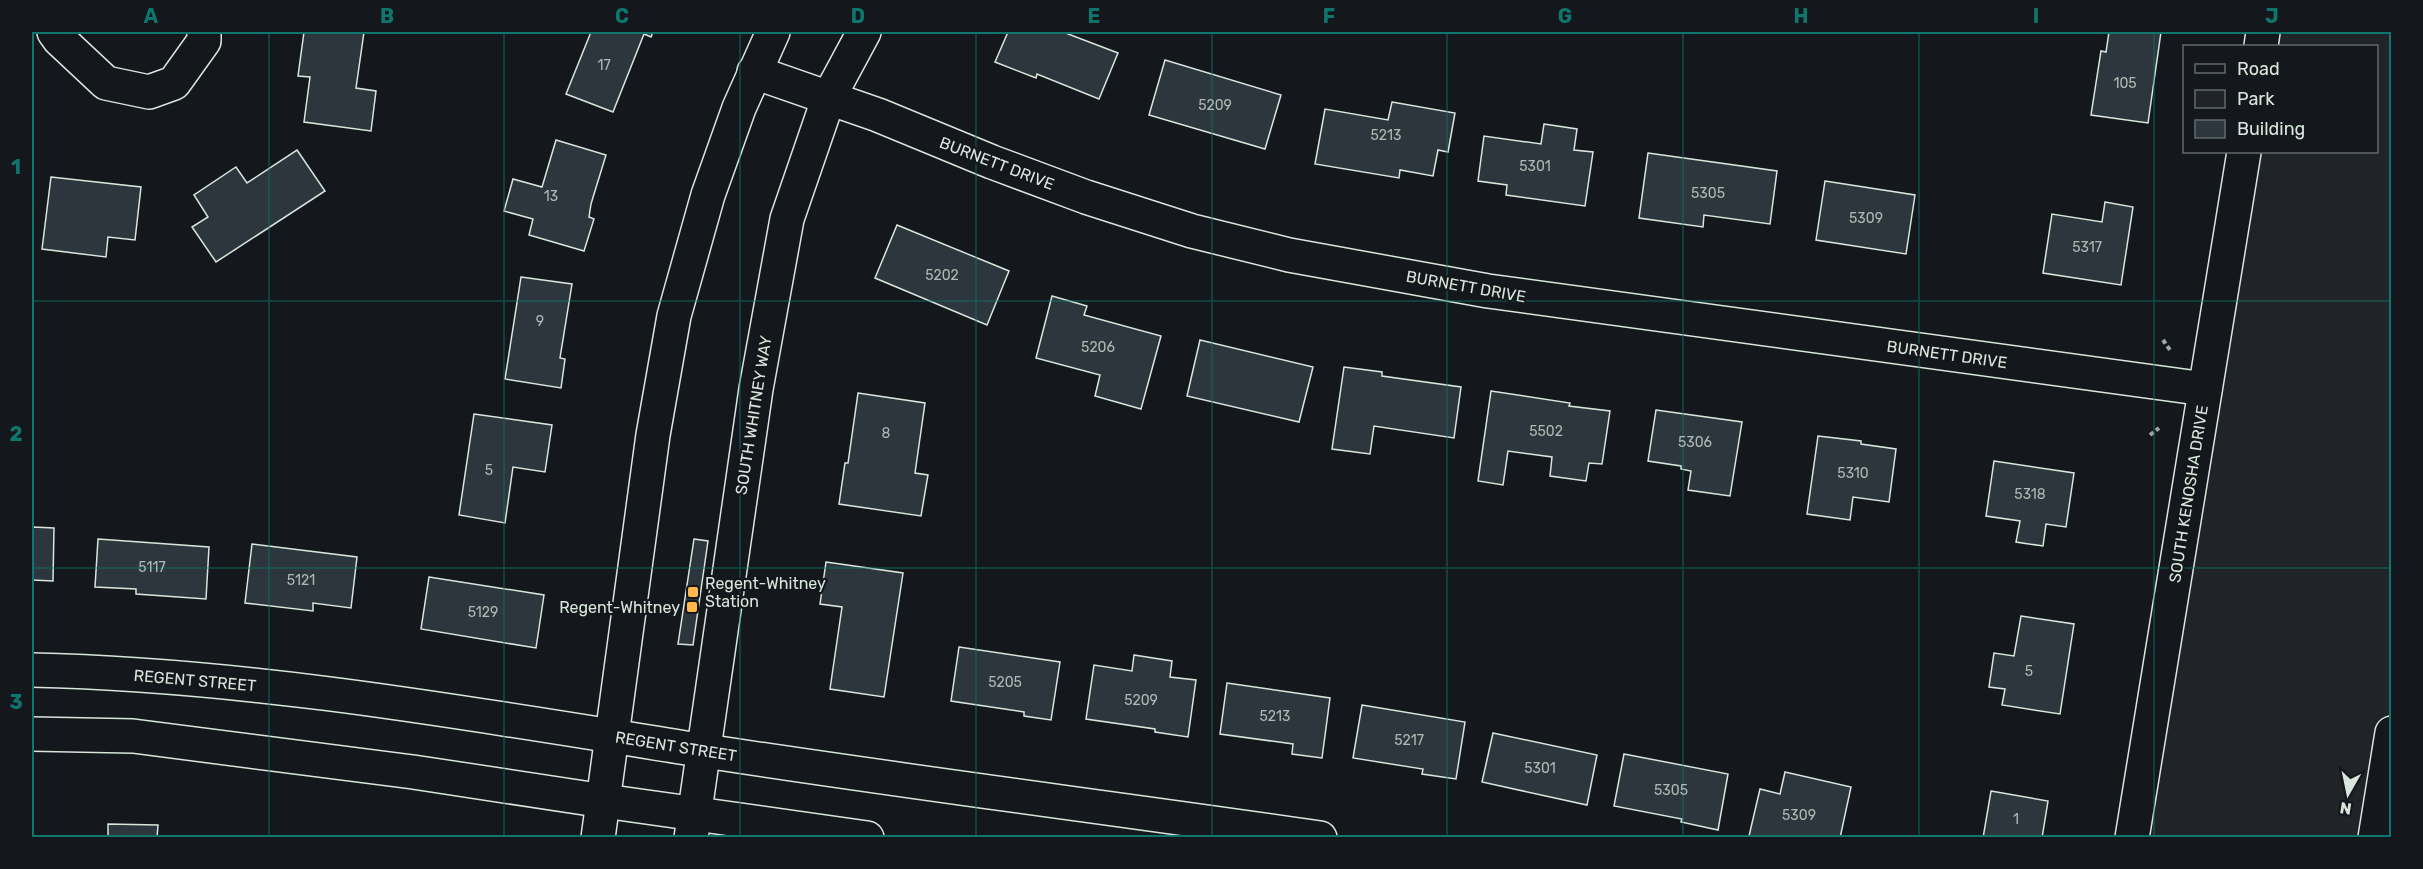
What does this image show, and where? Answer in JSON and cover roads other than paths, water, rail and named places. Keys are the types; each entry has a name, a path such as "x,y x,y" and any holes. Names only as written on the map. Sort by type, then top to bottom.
{"street":[{"path":"54,32 58,39 106,83 150,92 174,83 204,41 204,32"},
{"path":"598,837 653,435 674,316 708,195 739,108 773,32"},
{"name":"SOUTH WHITNEY WAY","path":"693,826 756,389 787,219 829,97 864,32"},
{"name":"BURNETT DRIVE","path":"754,72 829,97 1086,197 1192,231 1289,255 1488,291 2205,388"},
{"name":"SOUTH KENOSHA DRIVE","path":"2132,837 2244,153"},
{"name":"REGENT STREET","path":"32,670 105,672 250,684 1320,837"},
{"path":"2375,837 2391,733"},
{"path":"32,734 133,736 413,772 604,801 693,826 867,837"}],"place":[{"name":"Regent-Whitney Station","path":"693,592"},
{"name":"Regent-Whitney","path":"692,607"}]}
